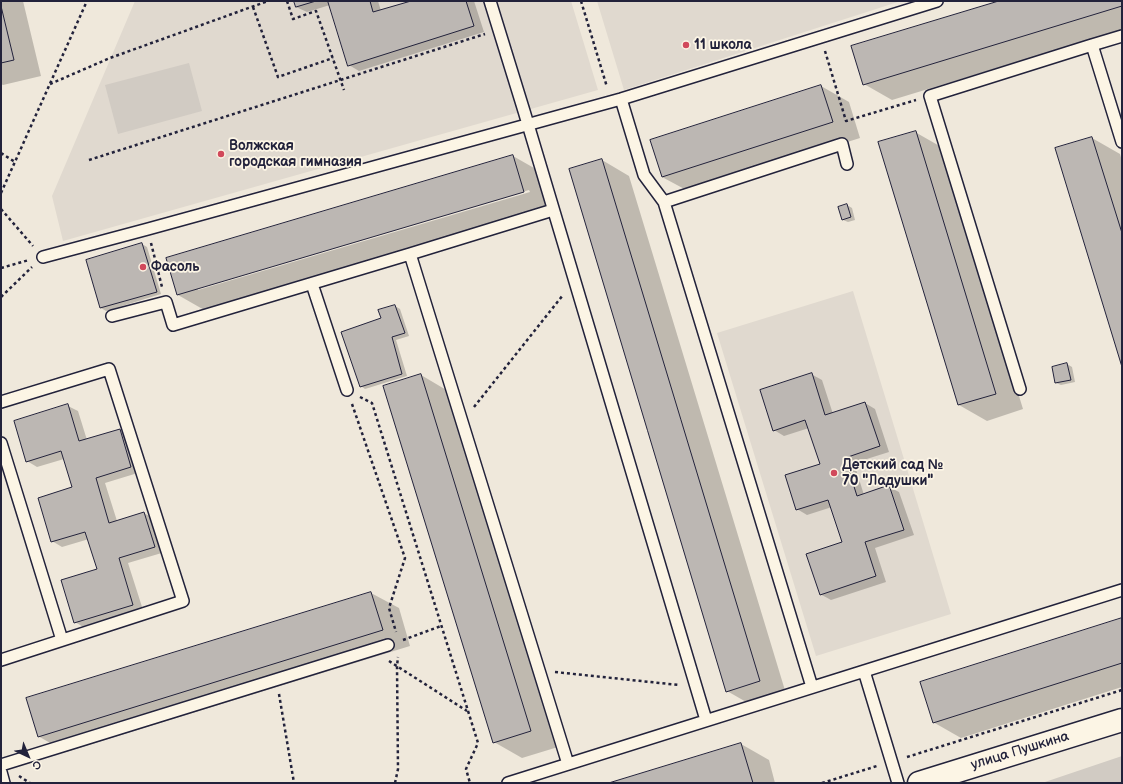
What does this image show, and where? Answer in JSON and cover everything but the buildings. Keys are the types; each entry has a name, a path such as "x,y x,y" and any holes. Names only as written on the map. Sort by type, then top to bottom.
{"street":[{"name":"улица Пушкина","path":"919,783 1122,720"}],"lane":[{"path":"490,1 706,720"},
{"path":"43,257 616,100 936,1"},
{"path":"1020,388 930,96 1122,36"},
{"path":"1092,45 1122,142"},
{"path":"616,100 644,175 664,202 812,687"},
{"path":"664,202 842,144 847,164"},
{"path":"112,316 166,302 173,325 553,210"},
{"path":"410,254 568,764"},
{"path":"312,284 347,390"},
{"path":"1,402 110,368 183,602 1,660"},
{"path":"1,443 62,640"},
{"path":"508,783 1122,590"},
{"path":"1,765 388,645"},
{"path":"864,671 898,783"},
{"path":"1,772 4,783"}],"path":[{"path":"1,193 87,1"},
{"path":"50,84 110,58 268,1"},
{"path":"287,1 293,19 316,11 344,90"},
{"path":"581,1 616,100"},
{"path":"252,7 278,78 333,58"},
{"path":"89,160 498,30"},
{"path":"821,37 846,121 930,96"},
{"path":"1,152 15,162"},
{"path":"1,209 43,257"},
{"path":"148,229 166,302"},
{"path":"1,268 43,257"},
{"path":"1,297 43,257"},
{"path":"462,421 574,280"},
{"path":"347,390 372,402 478,743 466,769 470,783"},
{"path":"347,390 405,558 388,608 399,641 397,666 398,769 394,783"},
{"path":"388,645 442,626"},
{"path":"371,650 468,711"},
{"path":"539,670 696,687"},
{"path":"276,680 294,783"},
{"path":"822,783 1122,690"}],"shaded area":[{"name":"Волжская городская гимназия","path":"135,1 571,1 598,90 63,241 52,196"},
{"name":"11 школа","path":"597,1 901,1 624,90"},
{"path":"189,63 202,111 118,134 105,85"},
{"name":"Детский сад № 70 \"Ладушки\"","path":"853,291 951,614 816,656 717,333"},
{"path":"1122,756 1122,783 1042,783"}],"place":[{"name":"11 школа","path":"686,45"},
{"name":"Волжская городская гимназия","path":"221,154"},
{"name":"Фасоль","path":"143,267"},
{"name":"Детский сад № 70 \"Ладушки\"","path":"834,473"}]}
